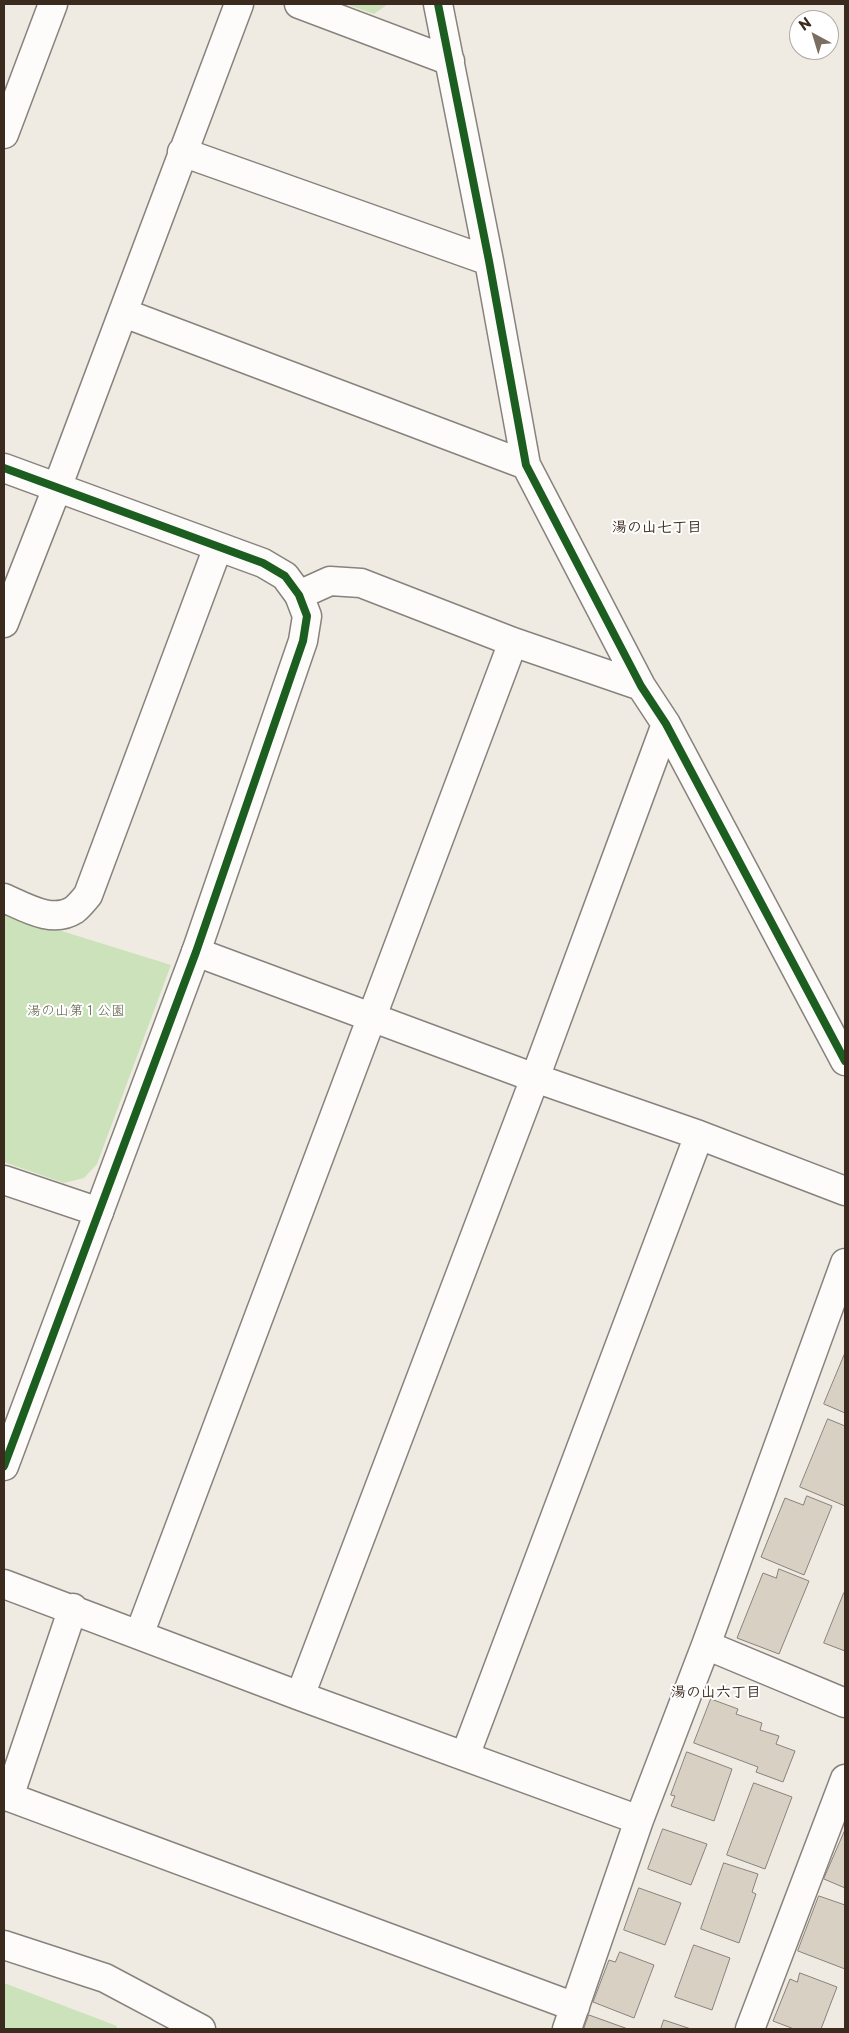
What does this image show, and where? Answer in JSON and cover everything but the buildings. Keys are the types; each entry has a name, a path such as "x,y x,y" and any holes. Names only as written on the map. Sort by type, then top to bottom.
{"street":[{"path":"4,134 53,4"},
{"path":"4,623 124,313 182,152 239,4"},
{"path":"299,4 450,61"},
{"path":"438,4 489,261 526,464 641,686 666,724 845,1061"},
{"path":"182,152 489,261"},
{"path":"124,313 526,464"},
{"path":"4,468 263,563 285,576 299,595 307,616 303,641 196,952 4,1466"},
{"path":"4,898 45,915 62,915 75,909 88,895 218,547"},
{"path":"299,595 330,581 361,583 513,642 641,686"},
{"path":"140,1635 513,642"},
{"path":"300,1696 535,1078 666,724"},
{"path":"196,952 535,1078 699,1135 845,1191"},
{"path":"465,1756 699,1135"},
{"path":"4,1180 99,1212"},
{"path":"73,1608 6,1796 571,2018 639,1820 706,1645 845,1263"},
{"path":"4,1584 73,1608 300,1696 639,1820"},
{"path":"706,1645 845,1703"},
{"path":"750,2029 845,1779"},
{"path":"4,1945 105,1978 201,2029"}],"green space":[{"path":"346,4 388,4 374,14"},
{"name":"湯の山第１公園","path":"4,913 171,965 97,1164 84,1178 64,1183 4,1162"},
{"path":"4,1983 117,2026 116,2029 4,2029"}],"cycle path":[{"path":"438,4 489,261 526,465 641,686 666,724 845,1061"},
{"path":"4,468 263,563 285,576 299,595 307,616 303,641 196,952 4,1466"}],"district":[{"name":"湯の山七丁目","path":"657,528"},
{"name":"湯の山六丁目","path":"716,1693"}]}
